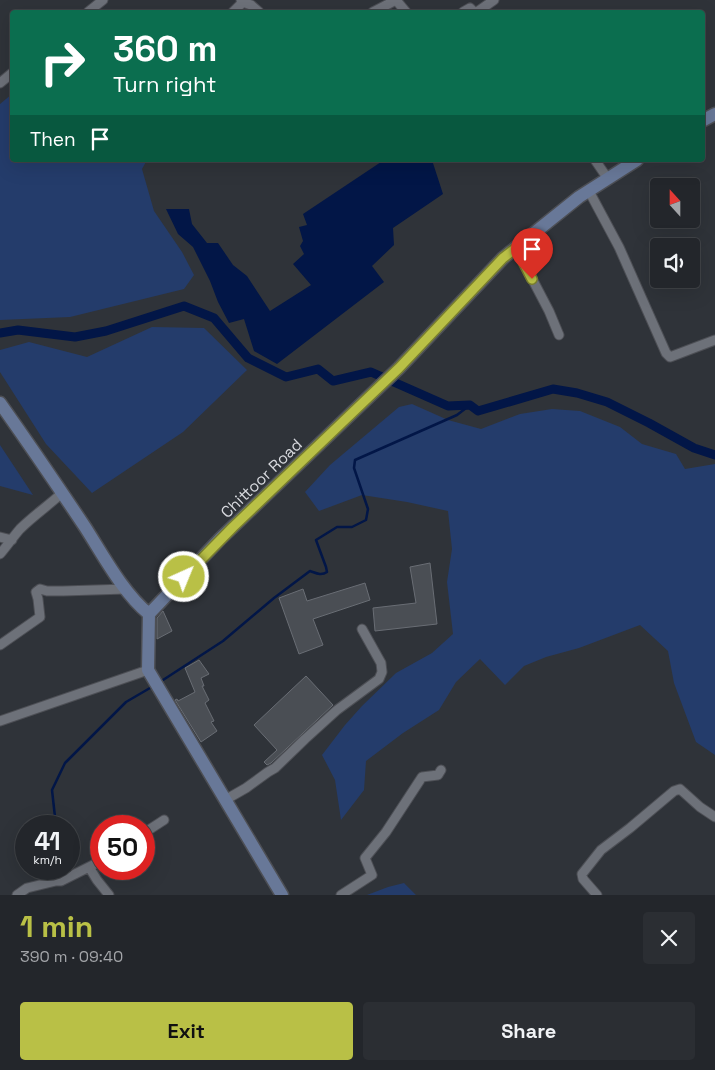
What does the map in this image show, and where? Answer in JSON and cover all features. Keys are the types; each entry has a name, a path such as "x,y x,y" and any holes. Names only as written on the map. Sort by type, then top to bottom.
{"main road":[{"name":"Chittoor Road","path":"148,614 220,539 399,368 503,258 579,197 632,162"},
{"path":"0,403 126,589 148,614 148,670 282,895"}],"street":[{"path":"90,10 103,0"},
{"path":"379,10 396,0 404,10"},
{"path":"478,10 494,0"},
{"path":"242,1 257,10"},
{"path":"0,83 10,75"},
{"path":"597,162 608,179"},
{"path":"589,191 619,247 666,353 670,357 715,340"},
{"path":"516,248 549,311 559,335"},
{"path":"0,554 33,516 62,493"},
{"path":"0,537 12,540"},
{"path":"0,645 40,616 36,592 40,589 55,591 126,589"},
{"path":"225,800 275,768 337,710 380,679 382,672 381,663 362,629"},
{"path":"0,721 148,670"},
{"path":"341,895 372,875 365,858 386,832 422,777 438,775 440,770"},
{"path":"597,895 583,878 582,874 602,850 674,791 680,789 700,807 715,817"},
{"path":"155,826 164,820"},
{"path":"16,895 27,888 61,881 89,867 109,895"}],"shaded area":[{"path":"10,96 10,162 146,162 142,169 154,211 182,252 194,275 184,289 70,317 0,320 0,104"},
{"path":"381,162 433,162 443,194 393,228 394,245 372,266 384,282 277,364 254,351 244,319 229,323 193,247 178,234 166,209 189,209 192,224 207,243 218,243 233,265 247,276 270,311 311,285 293,264 304,254 300,246 303,241 299,227 307,225 303,214"},
{"path":"152,327 204,328 247,370 183,432 92,493 46,444 0,372 0,350 29,342 87,357"},
{"path":"412,404 448,420 481,429 520,414 552,409 580,411 620,427 642,444 676,454 685,469 715,464 715,755 696,742 674,683 668,651 640,625 524,666 505,685 480,659 456,682 439,710 403,733 366,761 364,790 341,820 335,780 322,755 362,706 396,673 432,653 453,634 447,582 452,549 448,511 362,495 319,511 305,492 330,465 399,407"},
{"path":"0,445 33,495 0,486"},
{"path":"404,883 416,895 367,895 388,887"}],"building":[{"path":"430,563 437,624 375,631 373,608 416,603 410,567"},
{"path":"365,583 370,600 313,619 323,645 299,654 279,598 303,589 307,601"},
{"path":"163,611 172,631 157,639 157,618"},
{"path":"199,660 209,674 201,678 204,686 202,686 209,700 205,703 214,721 211,722 217,731 201,742 175,700 177,699 178,701 195,692 185,668"},
{"path":"306,676 333,705 267,765 264,762 277,750 254,725"}],"waterway":[{"path":"0,333 18,330 75,337 106,331 184,306 214,318 248,358 286,377 318,369 333,381 371,372 448,406 470,405 478,411 553,389 577,393 607,402 694,448 715,455"},
{"path":"163,680 223,641 274,598 310,571 321,574 327,572 316,540 337,527 352,527 366,520 368,509 354,468 355,460 457,415 470,405"},
{"path":"55,815 52,790 65,763 126,702 150,688"}],"route":[{"path":"184,577 220,539 399,368 503,258 516,248 532,279"}]}
